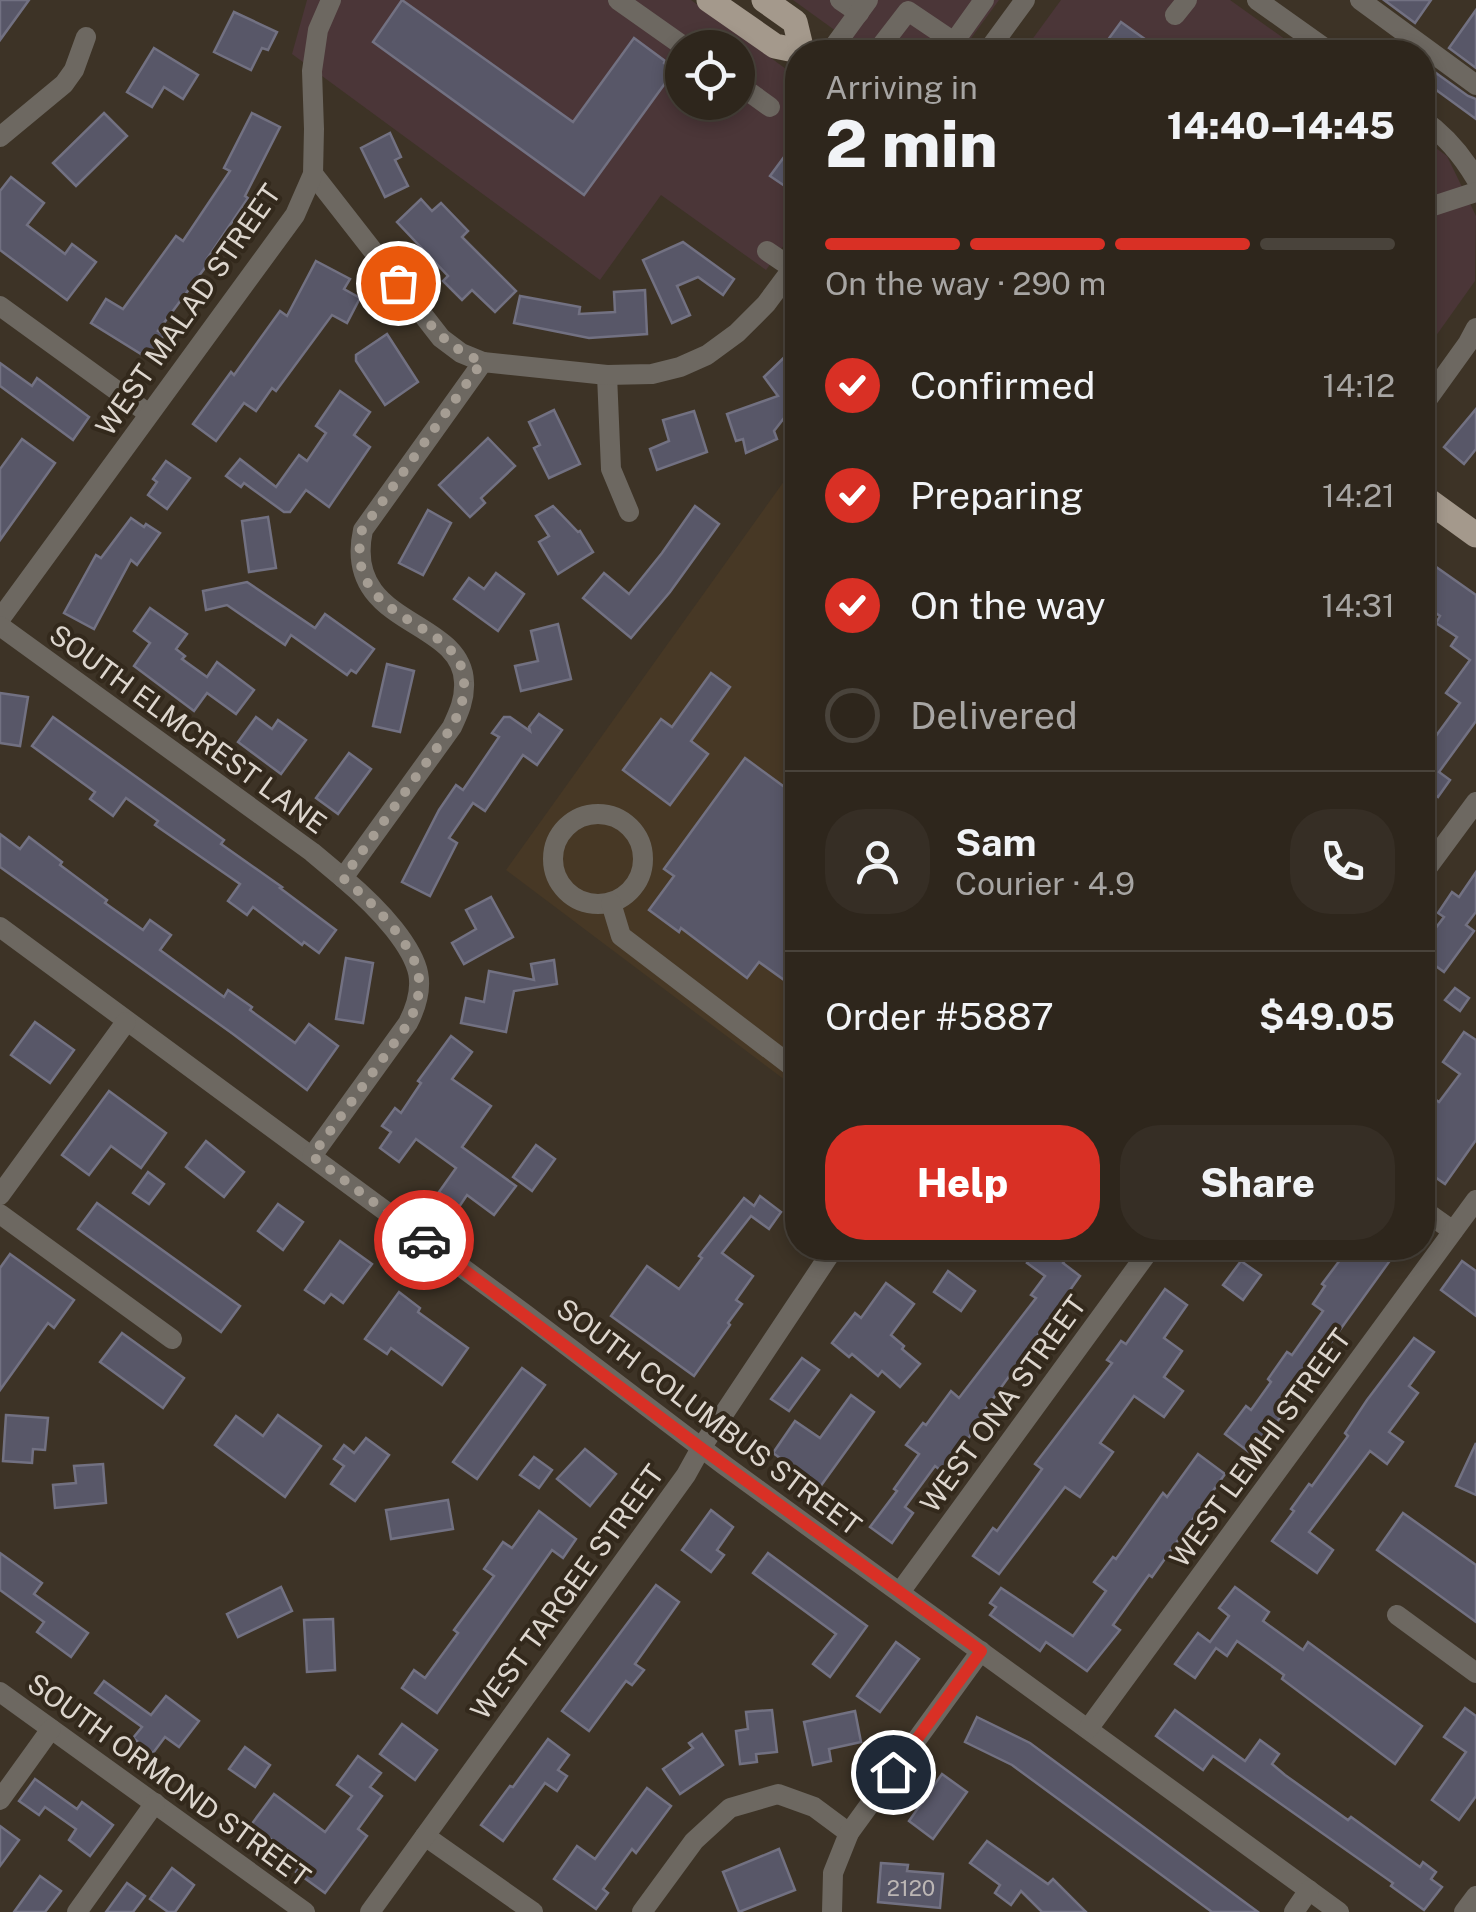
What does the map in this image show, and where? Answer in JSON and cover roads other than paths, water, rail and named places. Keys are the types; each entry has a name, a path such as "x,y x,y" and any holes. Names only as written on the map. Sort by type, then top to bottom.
{"main road":[{"path":"709,0 776,46 785,48"},
{"path":"764,0 795,22 800,40"},
{"path":"1435,505 1476,534"}],"street":[{"name":"WEST MALAD STREET","path":"0,623 295,215 313,174 312,71 318,30 331,0"},
{"path":"618,0 665,33"},
{"path":"839,40 863,7 840,0"},
{"path":"956,40 984,0"},
{"path":"996,40 1025,0"},
{"path":"1257,0 1313,40"},
{"path":"1360,0 1415,40"},
{"path":"896,40 908,11 942,40"},
{"path":"0,137 64,84 74,70 86,37"},
{"path":"1435,55 1476,85"},
{"path":"755,96 770,107"},
{"path":"1435,127 1463,156 1476,179"},
{"path":"313,174 441,338 482,362 607,375 652,374 680,367 706,355 737,333 785,278"},
{"path":"1435,205 1476,192"},
{"path":"767,251 785,260"},
{"path":"0,306 149,414"},
{"path":"1435,390 1476,328"},
{"path":"343,878 452,727 463,703 465,677 455,657 440,642 373,594 360,565 362,530 482,362"},
{"path":"607,375 611,469 629,512"},
{"name":"SOUTH ELMCREST LANE","path":"0,623 312,852 376,906 410,950 418,966 417,1007 312,1156"},
{"path":"1435,857 1476,802"},
{"path":"610,815 634,831 641,844 641,873 624,896 611,902 581,901 558,882 553,852 558,838 580,817 610,815"},
{"path":"611,902 621,936 785,1061"},
{"name":"SOUTH COLUMBUS STREET","path":"0,928 701,1448 1339,1912"},
{"path":"0,1196 126,1022"},
{"name":"WEST LEMHI STREET","path":"1435,1256 1476,1200"},
{"path":"0,1214 172,1338"},
{"path":"1435,1218 1453,1231"},
{"name":"WEST TARGEE STREET","path":"370,1912 686,1475 826,1260"},
{"name":"WEST ONA STREET","path":"900,1592 1142,1260"},
{"name":"WEST LEMHI STREET","path":"1088,1729 1432,1260"},
{"path":"1396,1615 1476,1673"},
{"path":"832,1912 834,1872 850,1833 981,1651"},
{"name":"SOUTH ORMOND STREET","path":"0,1692 305,1912"},
{"path":"0,1800 51,1730"},
{"path":"642,1912 694,1841 730,1808 778,1794 814,1807 850,1833"},
{"path":"78,1912 155,1804"},
{"path":"425,1836 533,1912"},
{"path":"1294,1912 1310,1890"},
{"path":"1464,1912 1476,1896"}]}
